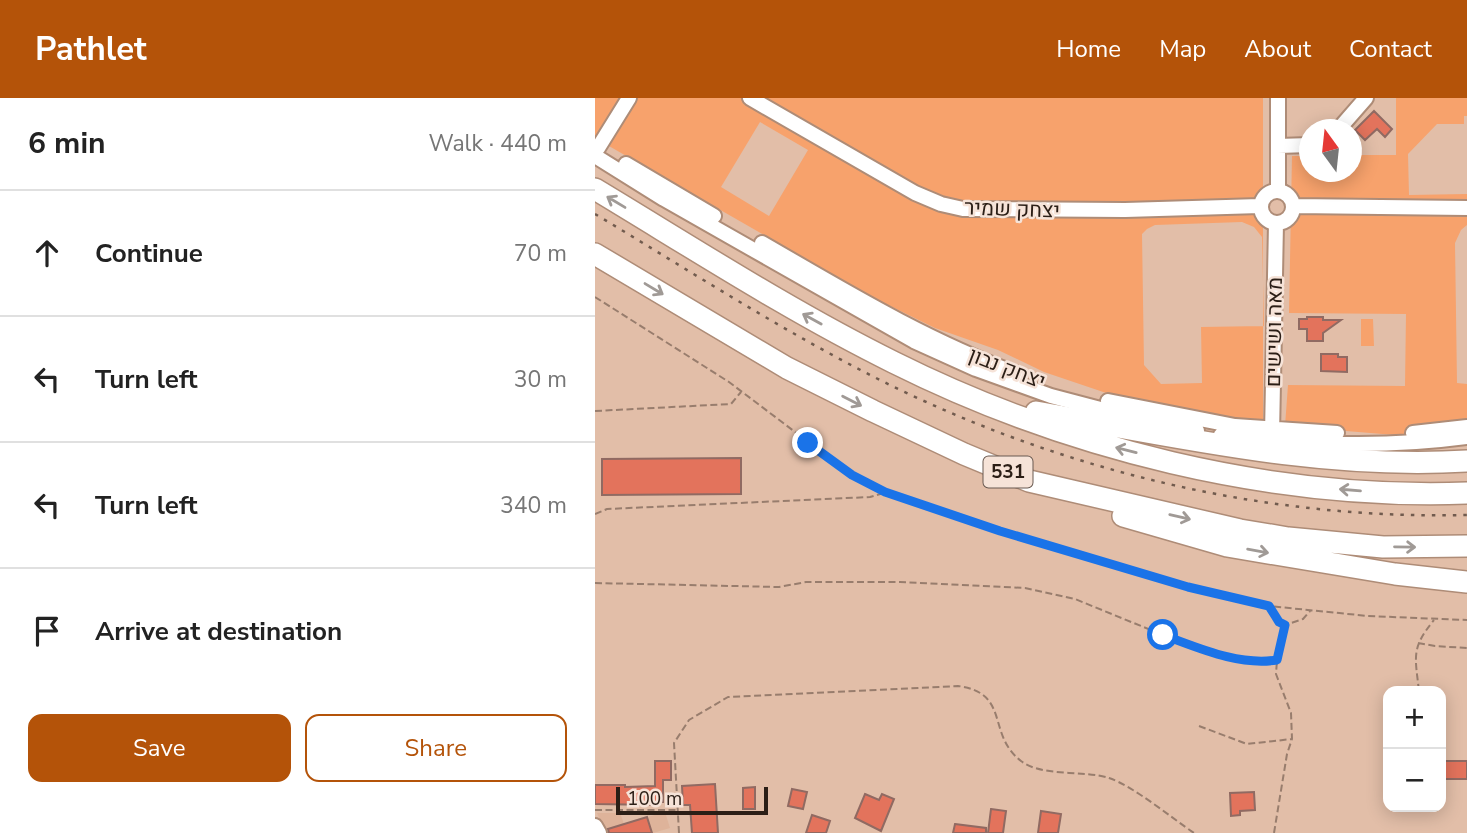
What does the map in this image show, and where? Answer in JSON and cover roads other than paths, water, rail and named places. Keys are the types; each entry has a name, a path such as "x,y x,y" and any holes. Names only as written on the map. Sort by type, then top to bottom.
{"highway":[{"path":"595,189 845,337 905,368 982,403 1078,438 1181,464 1291,484 1385,493 1467,493"},
{"name":"531","path":"595,254 787,368 884,417 1029,481 1276,536 1383,547 1467,546"},
{"path":"982,403 1312,458 1367,463 1467,461"},
{"path":"1029,481 1099,509 1227,546 1395,574 1467,582"}],"street":[{"path":"596,150 629,98"},
{"name":"יצחק שמיר","path":"750,98 915,193 941,204 963,209 1125,210 1260,206"},
{"path":"1278,98 1278,190"},
{"path":"1348,119 1366,98"},
{"path":"1279,146 1299,145"},
{"name":"יצחק נבון","path":"596,150 870,306 954,347 1058,388 1272,435 1379,435 1467,427"},
{"path":"1278,190 1290,197 1294,206 1289,218 1276,223 1264,217 1260,206 1265,195 1278,190"},
{"path":"1294,206 1467,208"},
{"name":"מאה ושישים","path":"1272,435 1276,223"},
{"path":"1272,435 1393,443 1467,437"},
{"path":"595,825 599,833"}],"railway":[{"path":"595,214 738,301 847,363 952,413 1022,441 1094,465 1242,499 1317,509 1467,515"}]}
